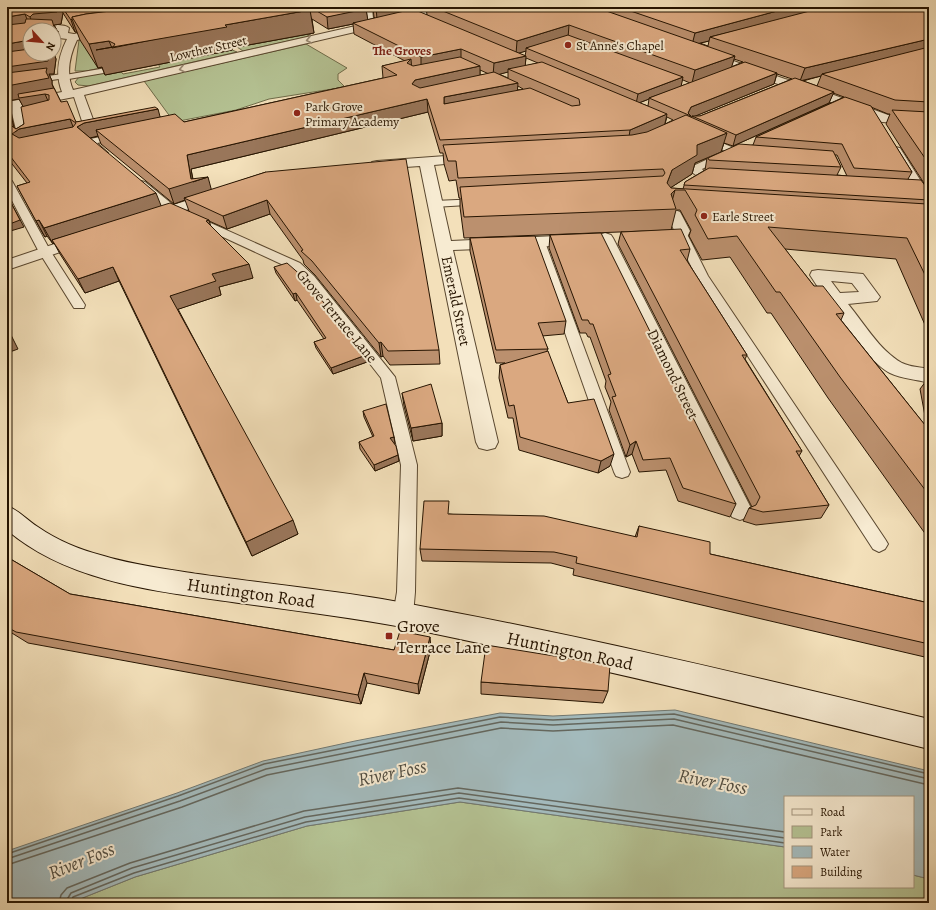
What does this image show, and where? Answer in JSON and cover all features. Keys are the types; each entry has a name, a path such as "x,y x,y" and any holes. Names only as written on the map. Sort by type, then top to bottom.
{"street":[{"path":"405,7 430,21"},
{"name":"Lowther Street","path":"11,105 73,94 448,7"},
{"path":"315,27 327,34"},
{"path":"62,28 64,28 63,36 74,37 94,32 117,29"},
{"path":"74,37 71,40 67,53 63,77 89,127 108,123"},
{"path":"708,44 694,49 872,114 893,120 929,122"},
{"path":"62,54 67,53"},
{"path":"770,92 794,85 818,82"},
{"path":"11,105 22,133"},
{"path":"872,114 929,206"},
{"path":"7,130 22,133"},
{"path":"364,166 426,160 488,157"},
{"name":"Emerald Street","path":"426,160 434,204 487,442"},
{"path":"904,189 918,190"},
{"path":"137,221 231,190"},
{"path":"444,246 675,236 681,234 682,231 675,208"},
{"path":"7,265 100,234"},
{"name":"Diamond Street","path":"621,238 740,510"},
{"path":"799,272 857,278 871,297 835,299"},
{"path":"818,275 835,299 884,359 894,367 929,376"},
{"name":"Huntington Road","path":"8,517 44,544 89,564 158,579 403,615 643,667 929,734"}],"lane":[{"path":"356,10 370,10 370,19 377,24"},
{"path":"7,84 118,68"},
{"path":"732,73 745,68"},
{"path":"826,109 840,102"},
{"path":"22,133 32,115"},
{"path":"108,157 90,142 133,134"},
{"path":"693,134 732,151 755,152"},
{"path":"703,179 698,173 697,168 754,141"},
{"name":"Grove Terrace Lane","path":"132,177 173,210 296,266 310,279 388,377 409,465 406,592 403,615"},
{"path":"7,181 45,252 79,305"},
{"path":"434,204 488,201"},
{"path":"681,234 702,276 878,544"},
{"path":"540,242 622,472"}],"green space":[{"path":"312,33 306,37 243,51 237,47"},
{"path":"95,35 155,57 86,71 75,71 79,40"},
{"path":"306,44 347,68 338,74 338,80 345,87 269,99 236,110 174,122 144,81"},
{"path":"232,50 237,52 89,86 78,85 75,82 79,77 119,69 123,74 160,67 158,64"},
{"path":"460,802 784,847 784,888 914,888 914,875 929,879 929,903 70,903 135,877 307,826"}],"water":[{"name":"River Foss","path":"675,710 929,771 929,879 914,875 914,796 784,796 784,847 460,802 307,826 135,877 70,903 7,903 7,851 177,793 263,761 355,741 500,713 553,716"}],"building":[{"path":"7,7 57,7 57,12 33,14 30,17 25,14 7,17"},
{"path":"62,7 143,7 86,14 72,17 71,20"},
{"path":"143,7 305,7 310,10 225,25 227,27 96,50 113,47 115,44 109,41 89,44 72,17"},
{"path":"310,7 364,7 366,9 327,17"},
{"path":"433,7 595,7 735,56 695,70 569,25 517,41"},
{"path":"619,7 704,7 713,10 725,7 792,7 695,33"},
{"path":"825,7 929,7 929,39 805,68 710,37"},
{"path":"413,9 526,56 494,63 461,49 421,57 353,23"},
{"path":"26,19 52,20 53,22 25,22"},
{"path":"22,23 22,41 7,44 7,25"},
{"path":"568,35 683,77 638,94 526,48"},
{"path":"929,47 929,102 895,100 822,74"},
{"path":"22,50 22,62 41,62 7,67 7,52"},
{"path":"460,57 480,66 415,80 412,84 420,88 494,72 518,83 444,97 444,104 530,88 572,106 580,105 579,99 508,69 542,62 667,114 630,130 440,140 427,99 187,155 191,179 208,177 169,189 96,130 175,114 184,122 397,75 382,66 411,59 407,63 413,66"},
{"path":"745,62 777,73 691,107 688,113 691,116 649,98"},
{"path":"47,68 46,72 49,78 7,86 7,73"},
{"path":"795,78 834,92 736,135 692,116 700,116"},
{"path":"54,88 61,102 67,101 76,122 155,107 158,109 84,123 77,127 156,193 44,228 39,220 36,221 17,186 30,182 7,152 7,114 9,124 16,129 24,124 21,107 49,100 49,95 45,94 19,98 18,94","holes":["70,119 76,123 73,127 19,138 12,134 19,129"]},
{"path":"845,97 871,106 912,172 854,168 842,144 756,137"},
{"path":"892,110 929,112 929,164"},
{"path":"686,115 727,133 697,145 697,155 672,170 667,183 671,188 927,204 929,208 929,283 907,238 768,227 814,286 823,286 844,313 836,314 929,430 929,495 840,377 780,292 776,292 737,236 708,239 695,215 697,210 685,190 675,190 671,194 676,209 464,217 460,187 663,176 665,173 663,169 458,178 456,161 448,161 443,145 632,135 647,132"},
{"path":"739,144 833,151 841,167 709,160 708,158"},
{"path":"406,159 439,350 388,351 381,342 379,343 312,261 301,251 303,250 267,200 223,216 184,198 266,172"},
{"path":"709,168 921,180 929,191 929,200 684,185 685,182"},
{"path":"7,199 9,199 20,220 7,225"},
{"path":"170,203 209,220 206,221 249,264 212,274 216,281 170,296 293,520 246,542 113,267 78,279 52,240"},
{"path":"681,229 690,249 680,250 747,355 742,355 802,451 796,451 829,505 763,512 749,508 756,505 760,497 621,232"},
{"path":"601,233 736,504 683,488 670,458 643,460 636,441 630,445 612,397 616,396 608,375 611,374 593,324 590,324 588,320 582,320 550,235"},
{"path":"535,236 566,321 538,323 548,349 496,350 470,238"},
{"path":"287,263 303,277 366,355 331,368 314,342 326,338 296,293 293,294 274,267"},
{"path":"548,351 568,403 594,399 614,454 601,461 520,437 514,405 509,406 500,365"},
{"path":"431,384 442,423 411,428 402,393"},
{"path":"386,404 394,437 390,438 396,446 398,455 374,465 359,442 374,436 363,411"},
{"path":"424,501 449,501 448,514 544,516 637,537 639,526 710,542 710,554 929,603 929,644 576,563 577,557 554,552 420,549"},
{"path":"7,557 70,594 394,650 400,631 430,637 418,684 364,673 358,695 16,632 7,627"},
{"path":"486,645 610,665 608,691 481,682"}],"place":[{"name":"St Anne's Chapel","path":"568,45"},
{"name":"Park Grove Primary Academy","path":"297,113"},
{"name":"Earle Street","path":"704,216"},
{"name":"Grove Terrace Lane","path":"389,636"}],"district":[{"name":"The Groves","path":"402,50"}]}
